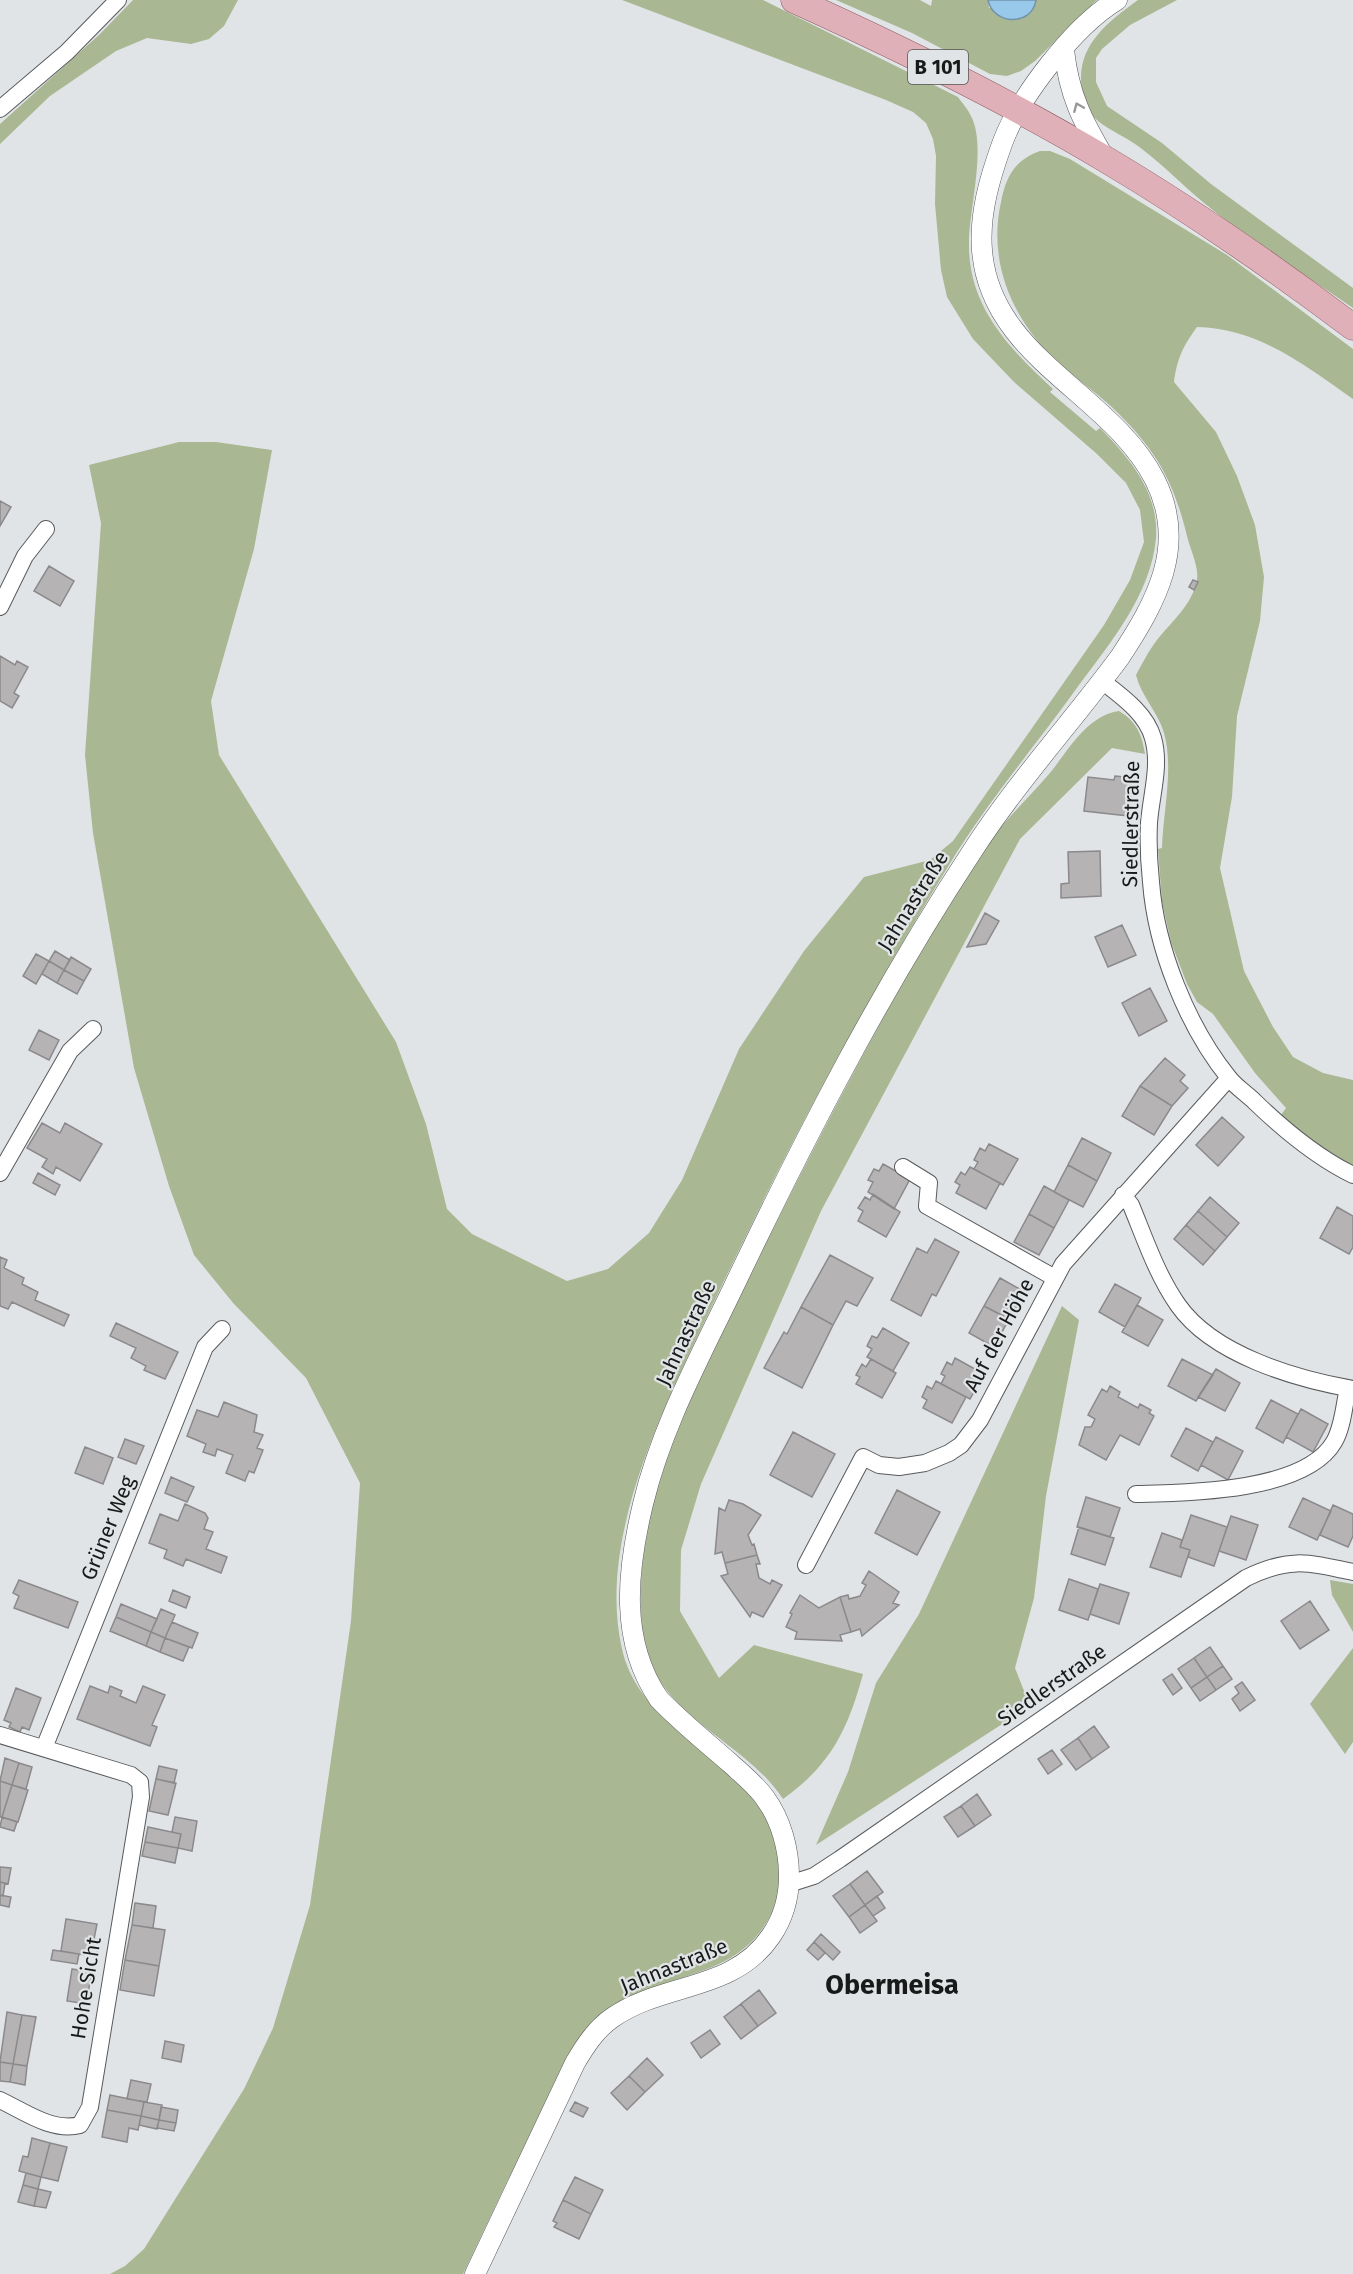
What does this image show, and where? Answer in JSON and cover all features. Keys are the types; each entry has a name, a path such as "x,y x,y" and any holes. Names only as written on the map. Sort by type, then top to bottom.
{"main road":[{"name":"B 101","path":"794,0 951,73 1106,159 1239,244 1353,327"}],"street":[{"path":"0,109 67,52 118,0"},
{"name":"Jahnastraße","path":"475,2274 575,2063 592,2037 612,2018 629,2008 707,1983 741,1967 776,1929 785,1908 789,1884 788,1858 782,1832 764,1797 659,1699 637,1656 630,1623 632,1569 648,1482 676,1409 760,1231 891,984 975,847 1102,681 1139,628 1161,581 1169,536 1168,515 1165,502 1150,470 1122,432 1053,373 1016,334 1004,314 987,273 982,250 990,175 1018,110 1064,50 1114,2"},
{"path":"1064,50 1068,85 1086,126 1106,159"},
{"path":"0,607 25,556 46,529"},
{"name":"Siedlerstraße","path":"1102,681 1127,701 1144,720 1153,737 1156,774 1149,823 1149,860 1154,905 1164,948 1179,991 1196,1026 1229,1078 1312,1151 1353,1175"},
{"path":"0,1173 70,1051 93,1029"},
{"name":"Auf der Höhe","path":"806,1565 863,1457 879,1464 899,1467 925,1463 949,1454 961,1445 980,1420 1055,1278 1072,1251 1229,1078"},
{"path":"903,1167 929,1184 927,1206 1055,1278"},
{"path":"1123,1195 1131,1205 1163,1281 1180,1308 1201,1328 1237,1353 1286,1373 1350,1389 1335,1441 1324,1454 1307,1466 1244,1486 1209,1492 1136,1494"},
{"name":"Grüner Weg","path":"44,1748 205,1347 222,1329"},
{"name":"Siedlerstraße","path":"789,1884 814,1876 840,1859 1246,1578 1282,1564 1305,1563 1353,1572"},
{"path":"0,1735 44,1748"},
{"name":"Hohe Sicht","path":"0,2100 53,2126 67,2128 80,2125 90,2106 141,1797 140,1782 131,1775 44,1748"}],"green space":[{"path":"133,0 238,0 224,26 209,39 191,44 147,38 116,51 50,96 0,144 0,124 100,34"},
{"path":"622,0 763,0 958,97 967,108 976,129 976,178 969,243 971,266 984,307 1007,342 1053,389 1050,392 1096,431 1100,428 1132,464 1148,491 1153,506 1156,538 1153,559 1138,598 1116,634 986,809 957,852 824,1083 759,1209 682,1369 643,1462 629,1509 619,1557 617,1604 622,1649 635,1681 655,1708 733,1778 756,1803 772,1832 779,1866 778,1891 775,1905 762,1929 745,1947 726,1960 705,1970 636,1994 606,2011 588,2028 567,2056 463,2274 110,2274 125,2266 144,2249 244,2089 273,2028 310,1905 351,1621 360,1483 306,1378 234,1304 194,1255 169,1186 134,1068 93,833 85,755 101,523 89,465 179,442 216,442 272,450 254,549 211,701 219,755 396,1042 426,1124 447,1209 472,1234 567,1281 608,1269 649,1233 682,1180 739,1049 804,951 864,877 930,860 953,841 1104,625 1130,580 1144,542 1140,510 1126,483 1097,454 1014,382 973,339 947,297 941,270 935,204 936,156 933,139 926,123 913,112 886,100"},
{"path":"836,0 920,0 931,6 932,0 988,0 989,8 1036,4 1036,0 1097,0 1035,61 1021,71 1007,76 990,74 912,33"},
{"path":"1138,0 1177,0 1130,25 1102,49 1096,58 1096,82 1107,106 1162,143 1211,184 1353,288 1353,308 1231,224 1148,154 1106,127 1087,108 1081,83 1086,54 1102,30"},
{"path":"1040,151 1050,151 1070,159 1227,255 1353,349 1353,399 1299,362 1261,342 1219,329 1197,327 1181,353 1174,382 1216,432 1237,476 1255,525 1264,577 1260,621 1237,716 1232,797 1220,868 1244,971 1273,1027 1293,1057 1323,1073 1353,1080 1353,1166 1314,1142 1281,1115 1286,1108 1255,1073 1213,1014 1197,1002 1187,984 1171,942 1162,902 1158,849 1162,848 1167,790 1167,747 1158,718 1138,683 1136,675 1154,644 1191,597 1197,580 1197,569 1170,484 1154,456 1133,428 1112,407 1067,371 1044,348 1017,311 1008,291 1001,270 998,248 998,225 1003,193 1009,177 1018,164"},
{"path":"1119,711 1130,719 1137,729 1145,754 1112,748 1020,839 821,1211 701,1484 681,1550 680,1611 719,1678 754,1645 863,1674 851,1712 835,1744 814,1773 783,1799 746,1759 682,1707 664,1687 651,1664 643,1636 641,1590 645,1543 655,1496 681,1421 738,1297 855,1070 931,934 1000,828 1049,774 1079,735 1107,714"},
{"path":"1062,1306 1079,1320 1046,1496 1034,1598 1015,1668 1030,1706 816,1845 848,1772 876,1683 919,1614"},
{"path":"1330,1580 1353,1584 1353,1632 1332,1595"},
{"path":"1353,1648 1353,1742 1345,1754 1310,1704"}],"water":[{"path":"988,0 1036,0 1028,15 1012,20 997,14 991,8"}],"building":[{"path":"0,501 11,507 0,526"},
{"path":"49,566 74,581 60,606 34,591"},
{"path":"1193,580 1198,582 1194,590 1189,587"},
{"path":"0,656 15,665 17,661 28,667 14,693 19,696 12,708 0,701"},
{"path":"1115,776 1133,778 1128,816 1084,811 1088,777 1114,780"},
{"path":"1100,851 1101,896 1061,898 1061,884 1069,883 1068,852"},
{"path":"985,913 999,921 986,944 967,947"},
{"path":"1122,925 1136,955 1108,967 1095,937"},
{"path":"55,951 70,960 64,970 49,961"},
{"path":"36,954 49,961 36,984 23,976"},
{"path":"71,957 91,969 84,981 64,970"},
{"path":"49,961 64,970 57,983 42,974"},
{"path":"64,970 84,981 77,994 57,983"},
{"path":"1150,988 1167,1021 1139,1036 1122,1003"},
{"path":"39,1030 59,1040 49,1060 29,1050"},
{"path":"1165,1058 1185,1075 1180,1081 1188,1088 1172,1106 1140,1086"},
{"path":"1140,1086 1172,1106 1154,1135 1122,1116"},
{"path":"1222,1117 1244,1137 1218,1166 1196,1145"},
{"path":"42,1123 60,1133 65,1123 102,1144 80,1181 56,1167 53,1174 42,1167 47,1159 27,1148"},
{"path":"1082,1138 1111,1153 1097,1181 1068,1165"},
{"path":"989,1144 1018,1159 1003,1185 974,1169 978,1162 974,1160 980,1148 985,1151"},
{"path":"883,1164 910,1179 894,1209 868,1192 873,1182 868,1180 874,1169 879,1171"},
{"path":"1068,1165 1097,1181 1083,1207 1054,1192"},
{"path":"970,1167 1000,1183 986,1209 956,1193 960,1185 955,1182 961,1172 965,1175"},
{"path":"38,1173 60,1185 55,1195 33,1183"},
{"path":"1044,1186 1069,1200 1054,1228 1029,1214"},
{"path":"873,1194 900,1212 886,1237 858,1221 863,1211 858,1208 865,1197 870,1200"},
{"path":"1210,1197 1239,1223 1227,1237 1198,1211"},
{"path":"1337,1207 1353,1216 1353,1247 1349,1254 1320,1238"},
{"path":"1198,1211 1227,1237 1215,1251 1186,1225"},
{"path":"1029,1214 1054,1228 1039,1255 1014,1242"},
{"path":"1186,1225 1215,1251 1203,1265 1174,1239"},
{"path":"935,1239 959,1252 936,1296 932,1294 921,1316 891,1300 917,1248 927,1253"},
{"path":"830,1255 873,1278 857,1306 846,1301 833,1325 801,1307"},
{"path":"0,1257 7,1260 4,1268 24,1278 22,1284 38,1292 35,1300 69,1315 64,1326 12,1302 8,1309 0,1306"},
{"path":"1000,1278 1025,1292 1009,1319 984,1306"},
{"path":"1115,1284 1141,1298 1125,1327 1099,1312"},
{"path":"1137,1305 1163,1320 1148,1346 1122,1332"},
{"path":"984,1306 1009,1319 994,1347 969,1333"},
{"path":"801,1307 833,1325 802,1388 764,1368 784,1332 787,1334"},
{"path":"116,1323 178,1352 165,1379 144,1370 146,1366 131,1358 136,1348 110,1336"},
{"path":"883,1328 909,1343 893,1371 867,1357 872,1349 867,1346 872,1336 877,1338"},
{"path":"955,1358 984,1374 970,1399 941,1384 945,1376 941,1374 947,1362 952,1365"},
{"path":"871,1359 896,1373 882,1398 856,1384 860,1377 856,1375 862,1364 866,1367"},
{"path":"1182,1359 1213,1375 1196,1401 1168,1386"},
{"path":"1216,1369 1240,1383 1225,1411 1198,1397"},
{"path":"936,1381 966,1397 952,1423 923,1408 927,1400 922,1397 927,1386 932,1389"},
{"path":"1110,1386 1120,1392 1118,1397 1138,1408 1140,1404 1151,1410 1149,1413 1154,1416 1139,1445 1120,1435 1106,1460 1079,1445 1085,1427 1091,1427 1095,1419 1088,1415 1102,1389 1107,1392"},
{"path":"1271,1400 1298,1414 1283,1443 1256,1428"},
{"path":"224,1402 257,1415 254,1432 263,1435 257,1448 263,1450 254,1473 249,1471 245,1481 226,1473 233,1455 217,1449 215,1456 203,1452 206,1444 187,1436 197,1410 218,1417"},
{"path":"1301,1409 1328,1424 1313,1452 1286,1437"},
{"path":"1186,1428 1213,1442 1198,1471 1171,1456"},
{"path":"793,1432 835,1454 812,1497 770,1475"},
{"path":"1216,1437 1243,1451 1228,1480 1201,1465"},
{"path":"125,1439 144,1446 136,1464 118,1457"},
{"path":"85,1447 113,1458 103,1484 75,1473"},
{"path":"171,1477 194,1487 187,1502 165,1493"},
{"path":"897,1490 940,1512 917,1555 875,1533"},
{"path":"1086,1497 1120,1508 1110,1537 1077,1527"},
{"path":"1303,1498 1331,1511 1317,1540 1289,1527"},
{"path":"729,1500 743,1504 761,1515 748,1535 757,1555 725,1563 722,1552 715,1554 719,1508 725,1511"},
{"path":"185,1504 205,1513 208,1518 204,1529 213,1532 206,1549 227,1557 221,1573 186,1559 183,1566 164,1558 167,1550 149,1543 160,1514 178,1521"},
{"path":"1333,1505 1353,1514 1353,1536 1348,1547 1320,1535"},
{"path":"1191,1515 1227,1527 1214,1566 1188,1557 1190,1550 1180,1547"},
{"path":"1231,1516 1258,1525 1246,1560 1219,1551"},
{"path":"1079,1527 1114,1538 1105,1565 1071,1554"},
{"path":"1162,1533 1182,1540 1180,1547 1190,1550 1181,1577 1150,1567"},
{"path":"757,1555 760,1564 756,1564 759,1578 770,1584 772,1580 782,1585 763,1617 752,1612 750,1617 721,1576 728,1574 725,1563"},
{"path":"869,1571 899,1592 893,1603 899,1605 862,1636 860,1629 851,1632 840,1597 848,1595 849,1599 860,1596 866,1585 862,1583"},
{"path":"1069,1579 1098,1589 1088,1620 1059,1610"},
{"path":"19,1580 78,1602 68,1628 14,1608 19,1596 13,1593"},
{"path":"1100,1584 1129,1593 1119,1624 1090,1614"},
{"path":"173,1590 190,1597 186,1608 169,1601"},
{"path":"800,1595 819,1608 840,1597 851,1632 840,1635 842,1641 795,1639 797,1632 786,1627 792,1614 790,1613"},
{"path":"1310,1601 1329,1630 1300,1649 1281,1621"},
{"path":"121,1604 157,1619 151,1632 116,1617"},
{"path":"161,1609 175,1615 165,1638 151,1632"},
{"path":"116,1617 151,1632 146,1646 110,1631"},
{"path":"172,1622 198,1633 192,1648 165,1638"},
{"path":"151,1632 165,1638 160,1652 146,1646"},
{"path":"165,1638 189,1647 183,1661 160,1652"},
{"path":"1210,1647 1223,1666 1207,1677 1194,1658"},
{"path":"1194,1658 1207,1677 1191,1688 1178,1669"},
{"path":"1223,1666 1232,1679 1216,1690 1207,1677"},
{"path":"1172,1674 1182,1688 1173,1695 1163,1680"},
{"path":"1207,1677 1216,1690 1200,1701 1191,1688"},
{"path":"1242,1682 1255,1700 1240,1711 1232,1699 1239,1693 1235,1687"},
{"path":"90,1686 108,1693 110,1686 122,1691 120,1696 136,1703 143,1686 165,1695 152,1725 157,1727 150,1746 77,1719"},
{"path":"16,1688 41,1698 29,1730 22,1727 20,1732 9,1727 11,1723 4,1720"},
{"path":"1094,1726 1109,1747 1092,1759 1078,1738"},
{"path":"1078,1738 1092,1759 1076,1770 1061,1750"},
{"path":"1052,1750 1062,1764 1048,1774 1038,1759"},
{"path":"5,1758 19,1763 12,1785 0,1781"},
{"path":"19,1763 32,1767 26,1789 12,1785"},
{"path":"159,1766 177,1770 174,1783 156,1779"},
{"path":"156,1779 176,1783 168,1815 149,1811"},
{"path":"0,1781 12,1785 2,1817 0,1817"},
{"path":"12,1785 28,1790 18,1822 2,1817"},
{"path":"977,1794 991,1815 975,1826 961,1806"},
{"path":"961,1806 975,1826 958,1837 944,1817"},
{"path":"2,1817 17,1822 14,1831 0,1827"},
{"path":"175,1817 197,1821 192,1851 178,1848 181,1834 172,1832"},
{"path":"148,1827 181,1834 178,1848 145,1842"},
{"path":"145,1842 178,1848 175,1863 142,1856"},
{"path":"0,1867 11,1868 8,1884 0,1882"},
{"path":"867,1871 883,1892 865,1905 850,1884"},
{"path":"0,1882 5,1883 3,1896 0,1895"},
{"path":"850,1884 865,1905 849,1917 833,1896"},
{"path":"0,1895 11,1897 9,1907 0,1905"},
{"path":"877,1896 885,1908 873,1916 865,1905"},
{"path":"135,1903 156,1906 153,1928 132,1925"},
{"path":"865,1905 877,1921 860,1933 849,1917"},
{"path":"66,1919 97,1924 94,1939 99,1940 96,1957 61,1951"},
{"path":"132,1925 165,1930 159,1966 125,1960"},
{"path":"821,1934 840,1952 833,1960 814,1942"},
{"path":"814,1942 825,1953 818,1960 807,1950"},
{"path":"53,1950 79,1954 77,1964 51,1960"},
{"path":"125,1960 159,1966 154,1996 120,1990"},
{"path":"72,1969 92,1972 86,2004 67,2001"},
{"path":"759,1990 776,2013 758,2026 741,2004"},
{"path":"741,2004 758,2026 741,2039 724,2017"},
{"path":"7,2012 22,2015 13,2064 0,2062"},
{"path":"22,2015 36,2017 27,2066 13,2064"},
{"path":"710,2030 720,2044 701,2058 691,2043"},
{"path":"165,2041 184,2045 181,2062 162,2058"},
{"path":"647,2058 663,2075 645,2092 629,2076"},
{"path":"0,2062 13,2064 10,2082 0,2081"},
{"path":"13,2064 27,2066 25,2085 10,2082"},
{"path":"629,2076 645,2092 627,2110 611,2093"},
{"path":"131,2080 151,2084 147,2102 127,2099"},
{"path":"110,2095 144,2102 141,2116 107,2110"},
{"path":"144,2102 162,2105 159,2120 141,2116"},
{"path":"575,2102 588,2108 583,2117 570,2111"},
{"path":"161,2107 178,2110 176,2123 159,2120"},
{"path":"107,2110 141,2116 138,2130 129,2128 127,2142 102,2137"},
{"path":"141,2116 159,2120 157,2129 139,2125"},
{"path":"159,2120 176,2123 174,2131 157,2128"},
{"path":"32,2138 50,2143 41,2177 19,2171 23,2156 28,2157"},
{"path":"50,2143 67,2147 58,2181 41,2177"},
{"path":"26,2173 41,2177 38,2189 23,2185"},
{"path":"575,2177 603,2190 591,2214 563,2200"},
{"path":"23,2185 38,2189 34,2206 18,2202"},
{"path":"38,2189 51,2192 46,2208 34,2206"},
{"path":"563,2200 591,2214 579,2239 554,2227 557,2223 553,2221"}],"district":[{"name":"Obermeisa","path":"892,1985"}]}
